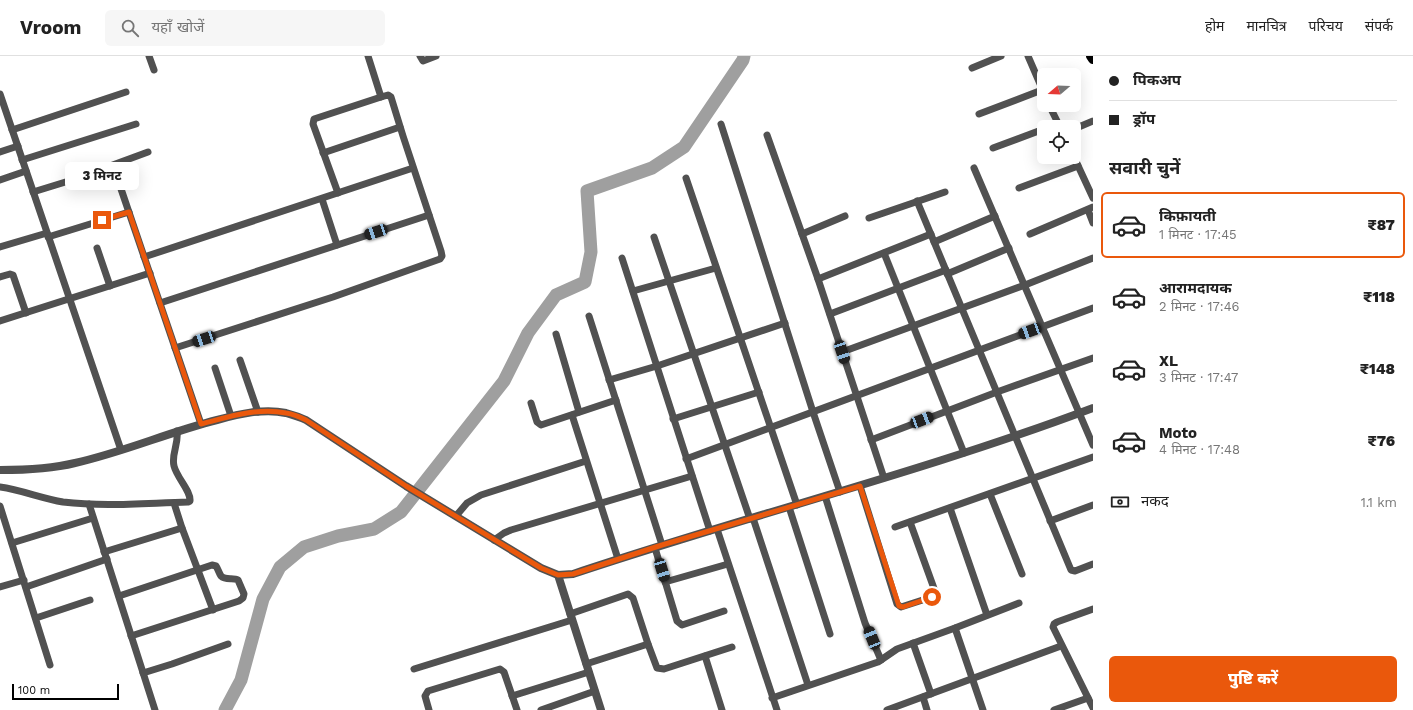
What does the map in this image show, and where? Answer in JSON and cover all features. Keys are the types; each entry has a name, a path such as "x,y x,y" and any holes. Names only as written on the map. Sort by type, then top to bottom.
{"main road":[{"path":"1092,56 1093,60"}],"street":[{"path":"149,56 154,70"},
{"path":"368,56 382,97"},
{"path":"420,56 421,60 436,56"},
{"path":"972,68 1001,56"},
{"path":"1028,56 1037,78"},
{"path":"12,130 126,92"},
{"path":"0,94 120,450"},
{"path":"979,114 1037,94"},
{"path":"175,348 436,262 442,256 391,97 388,95 314,119 313,124 338,193"},
{"path":"1081,126 1093,121"},
{"path":"22,160 136,124"},
{"path":"721,124 840,492"},
{"path":"323,153 400,127"},
{"path":"993,148 1037,132"},
{"path":"767,135 830,314 884,478"},
{"path":"0,152 18,146"},
{"path":"33,192 72,180 148,152"},
{"path":"1019,188 1078,166 1093,198"},
{"path":"144,257 414,168"},
{"path":"974,168 1093,445"},
{"path":"0,180 26,171"},
{"path":"686,178 771,427 830,634"},
{"path":"119,183 201,424"},
{"path":"869,218 945,192"},
{"path":"322,198 337,245"},
{"path":"917,201 1071,570 1076,571 1093,564"},
{"path":"1030,234 1091,208 1093,223"},
{"path":"0,247 129,212"},
{"path":"160,303 429,215"},
{"path":"802,234 845,216"},
{"path":"934,242 995,216"},
{"path":"818,279 931,234"},
{"path":"654,237 808,685"},
{"path":"97,248 110,286"},
{"path":"830,314 1009,248"},
{"path":"884,253 964,453"},
{"path":"622,258 686,459 713,530 728,564 777,710"},
{"path":"842,352 1025,285 1093,258"},
{"path":"633,292 716,268"},
{"path":"0,321 150,273"},
{"path":"0,277 10,274 13,275 26,313"},
{"path":"686,459 1093,308"},
{"path":"588,316 644,489 665,582 677,621 682,625 724,610"},
{"path":"609,380 657,366 785,323"},
{"path":"556,334 580,412"},
{"path":"871,440 997,392 1093,358"},
{"path":"240,360 258,412"},
{"path":"215,368 231,416"},
{"path":"674,418 759,392"},
{"path":"531,403 537,422 541,425 616,400"},
{"path":"0,470 30,470 75,463 177,431 231,416 258,412 286,413 306,420 406,486 541,568 558,575 573,574 658,546 860,486 1015,436 1093,408"},
{"path":"572,415 618,559"},
{"path":"0,488 62,502 89,504 188,502 191,499 174,468 173,452 178,437 177,431"},
{"path":"895,527 1093,457"},
{"path":"456,516 467,503 480,495 586,461"},
{"path":"494,540 498,536 511,530 644,489 692,476"},
{"path":"860,486 897,604 900,607 932,597 936,594 910,522"},
{"path":"990,494 1022,574"},
{"path":"825,496 865,622 881,660"},
{"path":"174,502 182,528 213,610"},
{"path":"89,504 155,710"},
{"path":"1050,520 1093,505"},
{"path":"0,506 50,665"},
{"path":"950,508 987,615"},
{"path":"12,543 93,518"},
{"path":"0,587 25,583 182,528"},
{"path":"665,582 728,564"},
{"path":"119,596 212,566 216,566 222,577 228,579 237,578 244,594 244,598 213,610 131,636"},
{"path":"558,575 601,710"},
{"path":"414,669 571,617 628,594 633,598 655,665 660,670 732,647"},
{"path":"36,618 90,600"},
{"path":"772,698 881,660 892,651 1019,603"},
{"path":"1093,609 1054,624 1053,630 1093,708"},
{"path":"955,628 983,710"},
{"path":"913,643 931,694"},
{"path":"143,673 188,659 228,644"},
{"path":"586,664 648,644"},
{"path":"887,710 1061,646"},
{"path":"705,656 722,710"},
{"path":"429,710 425,696 428,691 500,669 504,672 517,710"},
{"path":"512,696 589,672"},
{"path":"541,710 595,691"},
{"path":"922,697 927,710"},
{"path":"1054,710 1088,698"}],"waterway":[{"path":"225,710 241,680 263,599 280,567 304,547 338,536 374,529 401,512 504,381 528,333 556,295 585,282 591,252 587,191 652,168 684,147 743,60 744,56"}],"route":[{"path":"102,220 129,212 201,424 235,415 262,412 286,413 306,420 406,486 541,568 558,575 573,574 662,545 860,486 897,604 900,607 903,607 932,597"}]}
